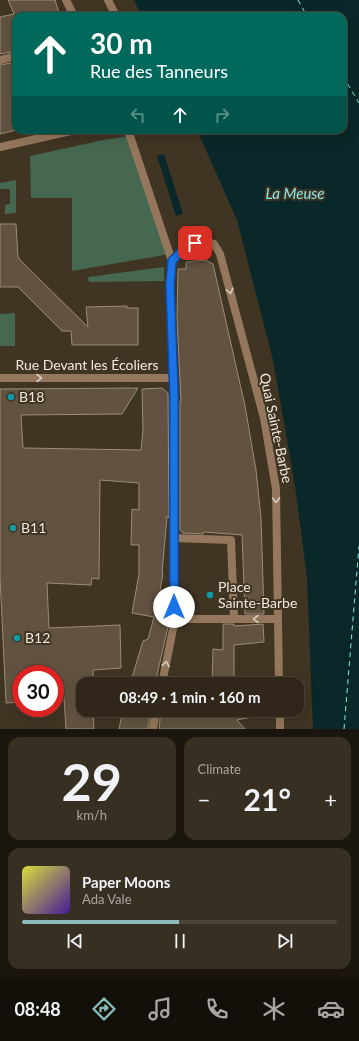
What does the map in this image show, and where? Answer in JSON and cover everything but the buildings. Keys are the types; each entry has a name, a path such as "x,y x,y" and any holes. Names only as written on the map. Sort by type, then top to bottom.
{"street":[{"path":"66,0 72,12"},
{"path":"108,0 114,12"},
{"path":"0,60 12,57"},
{"path":"0,147 57,134"},
{"path":"129,134 172,261 170,285 174,378 174,619 163,677"},
{"name":"Quai Sainte-Barbe","path":"172,261 182,251 195,243 206,242 214,244 220,254 264,418 276,489 279,677"},
{"name":"Rue Devant les Écoliers","path":"0,378 174,378"},
{"path":"174,538 230,540 234,620"},
{"path":"174,619 278,619"},
{"path":"153,729 155,717"},
{"path":"280,717 280,729"}],"green space":[{"path":"131,136 170,254 72,271 72,198 31,198 30,156 103,140"},
{"path":"16,180 16,213 5,214 5,205 10,204 10,189 0,189 0,183"},
{"path":"164,267 164,281 89,282 88,277"},
{"path":"15,313 15,346 0,346 0,314"}],"water":[{"name":"La Meuse","path":"134,0 359,0 359,729 313,729 307,577 295,486 273,360 237,220 199,134 347,134 347,12 140,12"},
{"path":"164,154 183,214 176,216 157,156"}],"ferry route":[{"path":"298,0 305,12"},
{"path":"347,83 359,103"},
{"path":"344,729 359,546"}],"place":[{"name":"B18","path":"11,397"},
{"name":"B11","path":"13,528"},
{"name":"Place Sainte-Barbe","path":"210,595"},
{"name":"B12","path":"17,638"}],"route":[{"path":"174,607 174,394 170,285 172,261 182,251 195,243"}]}
